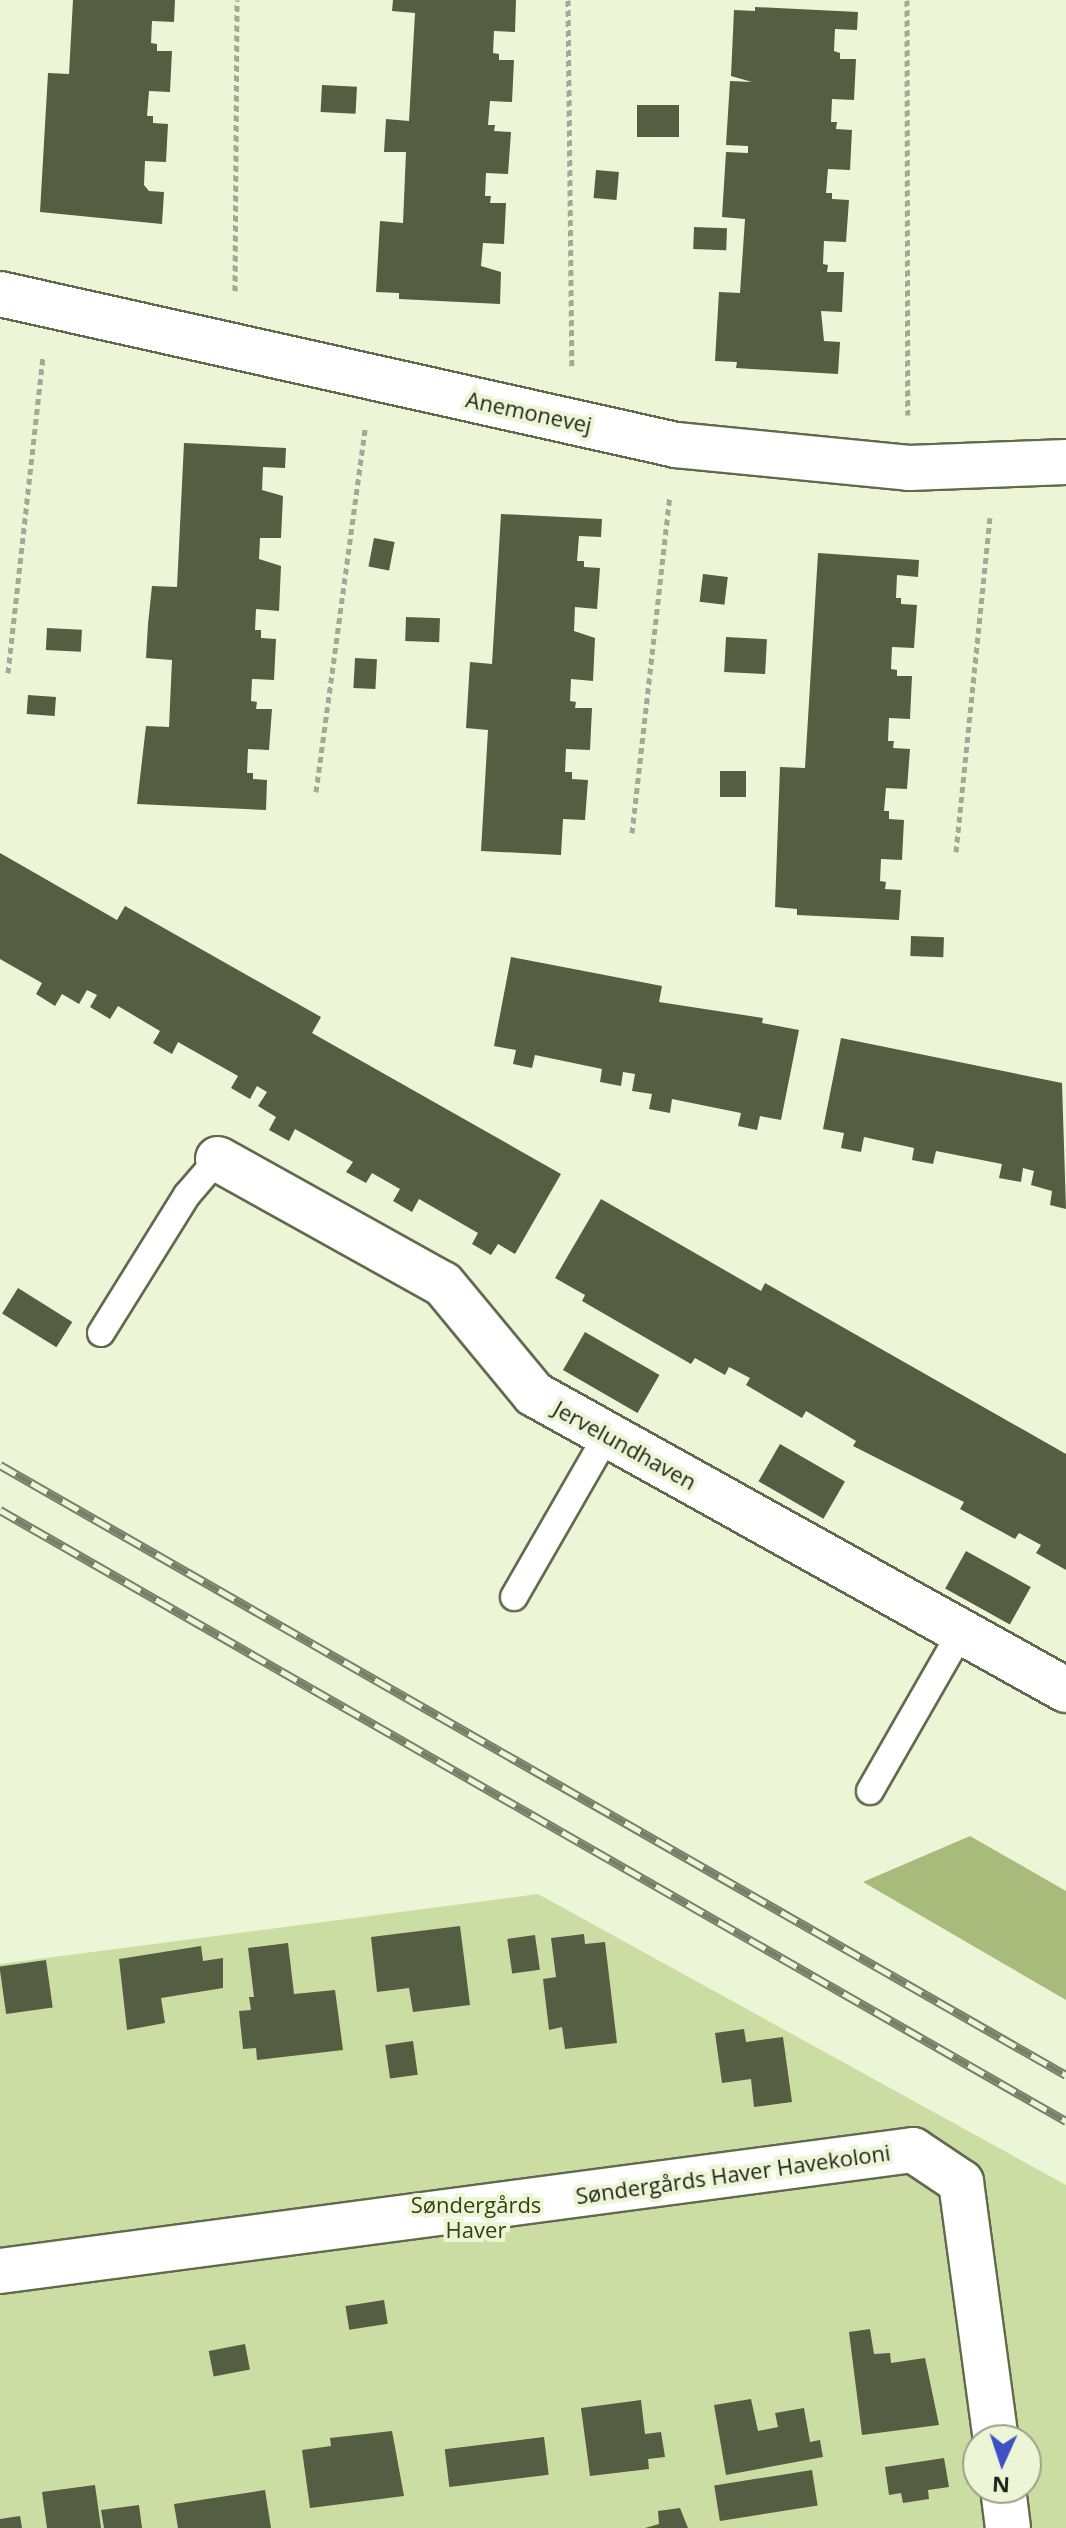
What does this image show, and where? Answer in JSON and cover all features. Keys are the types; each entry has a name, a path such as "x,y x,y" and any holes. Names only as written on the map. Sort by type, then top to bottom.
{"street":[{"name":"Anemonevej","path":"0,294 676,445 909,468 1066,462"},
{"name":"Jervelundhaven","path":"218,1159 443,1284 534,1394 1066,1690"},
{"name":"Søndergårds Haver Havekoloni","path":"0,2271 913,2150 961,2182 994,2424"},
{"path":"1005,2504 1008,2528"}],"lane":[{"path":"101,1333 187,1195 218,1159"},
{"path":"514,1597 607,1435"},
{"path":"870,1791 961,1632"}],"path":[{"path":"235,347 237,0"},
{"path":"568,0 573,421"},
{"path":"907,0 909,468"},
{"path":"8,673 48,305"},
{"path":"316,792 372,377"},
{"path":"632,833 676,445"},
{"path":"956,852 996,466"}],"green space":[{"path":"970,1836 1066,1891 1066,2000 863,1882"},
{"name":"Søndergårds Haver","path":"538,1894 1066,2185 1066,2528 0,2528 0,1964"}],"building":[{"path":"73,0 175,0 174,22 152,21 151,43 157,44 157,51 172,51 170,92 149,91 147,116 153,116 153,123 168,124 166,162 145,161 144,185 149,191 164,192 162,224 40,212 48,73 69,74"},
{"path":"393,0 516,0 515,32 494,31 493,53 499,54 499,60 514,60 512,102 490,101 488,125 495,125 494,131 511,132 508,174 486,173 485,196 491,196 490,203 506,203 504,244 483,243 481,266 501,272 500,304 399,299 399,293 376,292 380,221 403,223 406,152 384,152 386,119 409,121 415,13 392,11"},
{"path":"755,7 858,12 857,30 835,29 834,51 840,53 840,59 856,59 854,100 832,99 831,122 837,122 836,129 852,130 850,170 828,169 826,193 832,193 832,199 849,200 846,242 824,241 823,264 828,265 827,272 844,272 842,312 821,311 824,341 840,342 838,374 736,368 737,362 715,361 719,292 740,293 745,219 722,217 726,152 748,153 748,146 726,145 730,81 752,82 731,76 734,10 755,11"},
{"path":"322,85 357,87 356,114 321,112"},
{"path":"637,105 679,105 679,137 637,137"},
{"path":"596,170 619,172 616,200 594,198"},
{"path":"694,227 727,228 726,250 693,249"},
{"path":"184,443 286,448 285,468 263,467 262,490 283,496 281,538 260,538 259,559 281,566 279,611 256,609 255,630 261,630 261,638 276,639 274,680 252,679 251,701 257,702 256,709 272,709 269,750 248,749 247,773 253,773 253,779 267,780 266,810 137,804 146,726 169,727 172,660 146,658 152,586 177,587"},
{"path":"501,514 602,519 601,537 579,536 577,561 584,561 584,567 600,568 597,609 575,607 574,631 595,638 593,681 571,679 570,701 576,702 575,708 592,708 590,750 566,749 565,772 572,772 572,779 588,780 585,820 563,819 561,855 481,851 488,730 466,728 470,662 492,664"},
{"path":"374,538 395,542 389,570 368,566"},
{"path":"818,553 919,560 918,577 897,575 896,598 901,598 901,604 917,605 914,648 892,647 891,669 897,670 897,676 912,676 910,719 889,718 888,741 894,741 893,748 910,749 907,789 886,788 884,811 889,811 889,819 904,820 902,860 881,859 880,881 886,882 885,889 901,890 899,920 797,915 797,909 775,907 780,767 805,768"},
{"path":"703,574 728,577 724,605 700,602"},
{"path":"406,617 440,618 439,642 405,641"},
{"path":"47,628 82,630 81,652 46,650"},
{"path":"726,637 767,639 765,674 724,672"},
{"path":"355,658 377,659 375,689 353,688"},
{"path":"28,695 56,697 55,716 27,714"},
{"path":"720,771 746,771 746,797 720,797"},
{"path":"0,853 117,920 125,906 321,1017 312,1033 561,1174 515,1254 498,1244 491,1255 472,1244 478,1233 419,1199 412,1212 393,1201 400,1189 372,1173 366,1183 346,1172 353,1162 295,1129 289,1141 269,1130 276,1117 258,1106 267,1092 257,1086 250,1099 231,1088 238,1076 178,1042 172,1054 153,1043 160,1031 118,1006 110,1019 90,1007 97,995 87,990 79,1004 62,994 55,1006 36,994 42,983 0,959"},
{"path":"911,936 944,937 943,957 910,956"},
{"path":"511,957 662,986 659,1002 763,1018 762,1023 799,1030 781,1120 760,1116 757,1130 738,1126 741,1113 672,1099 670,1113 649,1109 652,1094 632,1091 635,1074 623,1072 621,1086 600,1082 602,1069 535,1055 532,1068 513,1064 516,1050 494,1046"},
{"path":"841,1038 1062,1083 1066,1209 1050,1205 1052,1191 1031,1185 1034,1171 1023,1168 1021,1182 999,1178 1002,1164 936,1151 933,1164 912,1160 914,1148 864,1137 861,1152 841,1148 844,1133 823,1129"},
{"path":"601,1199 761,1291 765,1283 1066,1454 1066,1570 1036,1553 1041,1545 1019,1533 1015,1539 960,1509 964,1502 853,1446 856,1441 806,1411 802,1418 746,1385 750,1378 729,1367 725,1375 695,1358 691,1364 582,1301 585,1295 555,1278"},
{"path":"18,1288 72,1322 56,1347 2,1313"},
{"path":"585,1332 659,1375 637,1413 563,1370"},
{"path":"780,1444 845,1482 823,1519 758,1481"},
{"path":"966,1551 1031,1587 1010,1624 945,1589"},
{"path":"460,1926 470,2005 413,2012 409,1988 377,1992 371,1937"},
{"path":"584,1934 585,1944 605,1942 617,2043 565,2049 562,2027 549,2030 543,1979 556,1977 551,1938"},
{"path":"535,1935 540,1970 512,1974 507,1939"},
{"path":"288,1943 294,1994 335,1990 343,2050 257,2060 256,2048 243,2049 239,2011 251,2010 249,1997 254,1997 248,1948"},
{"path":"201,1946 203,1961 223,1958 223,1988 161,1998 165,2023 127,2030 119,1959"},
{"path":"46,1960 53,2008 6,2014 0,1966"},
{"path":"744,2029 746,2042 783,2037 792,2102 754,2107 751,2079 722,2083 715,2033"},
{"path":"413,2041 418,2075 390,2079 385,2045"},
{"path":"384,2300 388,2324 349,2330 345,2306"},
{"path":"870,2329 874,2354 890,2353 891,2363 925,2358 939,2425 862,2435 849,2332"},
{"path":"245,2344 250,2370 214,2377 209,2351"},
{"path":"751,2399 758,2431 778,2427 775,2413 804,2408 810,2442 820,2440 823,2457 726,2475 714,2405"},
{"path":"641,2400 645,2434 661,2432 665,2457 648,2459 649,2469 590,2476 581,2408"},
{"path":"392,2431 404,2496 310,2508 302,2450 331,2446 330,2438"},
{"path":"544,2437 549,2475 449,2487 445,2449"},
{"path":"944,2458 949,2487 928,2490 929,2499 903,2503 901,2493 889,2495 885,2467"},
{"path":"812,2470 818,2506 720,2521 714,2485"},
{"path":"95,2485 101,2528 47,2528 42,2492"},
{"path":"265,2490 271,2528 178,2528 174,2504"},
{"path":"139,2505 142,2528 104,2528 101,2510"},
{"path":"680,2508 688,2528 645,2528 659,2524 658,2511"},
{"path":"20,2516 22,2528 0,2528 0,2519"}],"railway":[{"path":"0,1465 1066,2075"},
{"path":"0,1510 1066,2121"}]}
